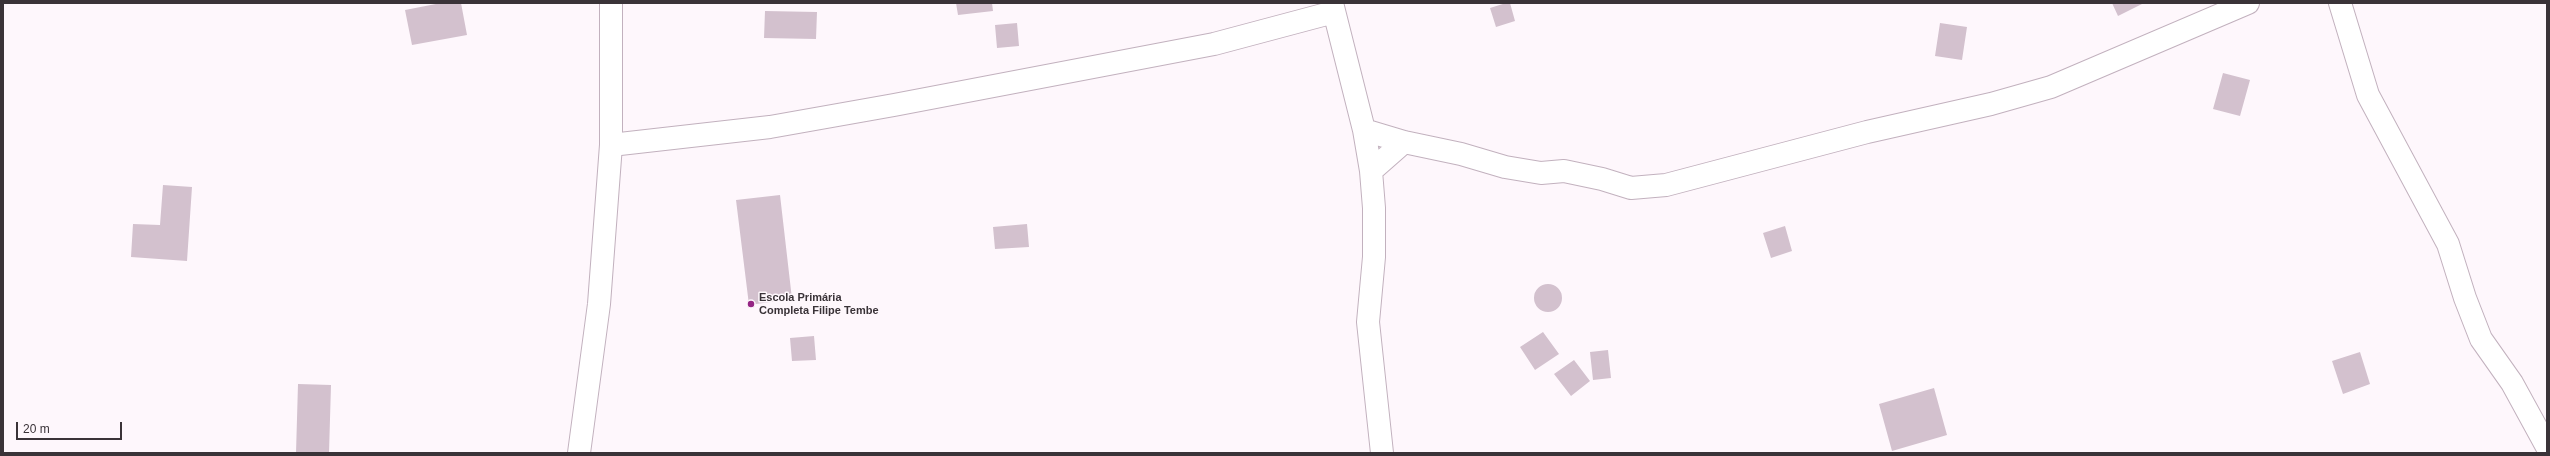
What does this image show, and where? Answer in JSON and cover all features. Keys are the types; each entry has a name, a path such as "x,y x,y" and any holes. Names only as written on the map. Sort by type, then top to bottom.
{"street":[{"path":"579,453 599,304 610,145 611,3"},
{"path":"1364,130 1404,142 1461,154 1505,167 1541,173 1564,171 1602,179 1631,188 1666,185 1867,132 1991,104 2051,87 2248,3"},
{"path":"2340,3 2368,95 2448,244 2465,298 2481,339 2512,383 2547,447"},
{"path":"610,145 770,127 894,105 1214,44 1333,8 1364,130 1370,171 1374,208 1374,257 1368,322 1382,453"},
{"path":"1370,171 1404,142"}],"building":[{"path":"441,3 461,3 467,35 412,45 405,10"},
{"path":"956,3 992,3 993,11 958,15"},
{"path":"1510,3 1515,21 1496,27 1490,8"},
{"path":"2112,3 2141,3 2142,4 2118,16"},
{"path":"765,11 817,12 816,39 764,38"},
{"path":"1017,23 1019,46 997,48 995,25"},
{"path":"1940,23 1967,27 1962,60 1935,56"},
{"path":"2223,73 2250,80 2240,116 2213,109"},
{"path":"163,185 192,187 187,261 131,257 133,224 160,225"},
{"path":"780,195 792,299 749,305 736,200"},
{"path":"1027,224 1029,247 995,249 993,227"},
{"path":"1785,226 1792,251 1771,258 1763,233"},
{"path":"1548,284 1558,288 1562,298 1558,308 1548,312 1538,308 1534,298 1538,288"},
{"path":"1543,332 1559,354 1535,370 1520,347"},
{"path":"814,336 816,360 792,361 790,338"},
{"path":"1608,350 1611,378 1593,380 1590,352"},
{"path":"2360,352 2370,384 2343,394 2332,361"},
{"path":"1574,360 1590,381 1571,396 1554,374"},
{"path":"298,384 331,385 329,453 296,453"},
{"path":"1934,388 1947,435 1892,451 1879,404"}],"place":[{"name":"Escola Primária Completa Filipe Tembe","path":"751,304"}]}
